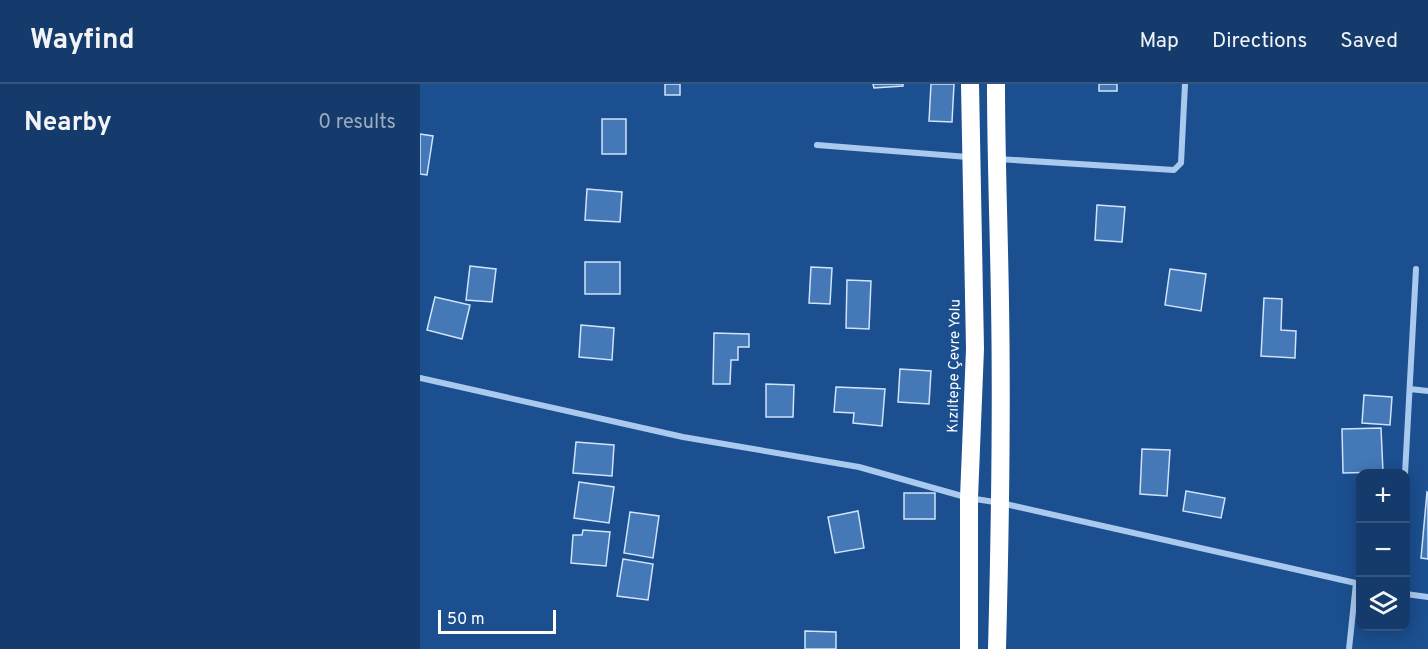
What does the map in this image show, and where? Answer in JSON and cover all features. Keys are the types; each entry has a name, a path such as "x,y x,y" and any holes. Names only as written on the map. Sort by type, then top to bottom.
{"highway":[{"name":"Kızıltepe Çevre Yolu","path":"969,649 969,498 975,349 970,84"},
{"path":"996,84 1001,503 997,649"}],"street":[{"path":"996,159 1174,170 1181,163 1185,84"},
{"path":"817,145 972,157"},
{"path":"1405,469 1416,269"},
{"path":"420,378 682,437 859,467 969,498 1001,503 1356,583"},
{"path":"1410,389 1428,391"},
{"path":"1410,595 1428,597"},
{"path":"1349,649 1356,598"}],"building":[{"path":"665,84 680,84 680,95 665,95"},
{"path":"873,84 903,84 903,86 874,88"},
{"path":"931,84 954,84 952,122 929,121"},
{"path":"1099,84 1117,84 1117,91 1099,91"},
{"path":"602,119 626,119 626,154 602,154"},
{"path":"420,134 433,136 427,175 420,174"},
{"path":"587,189 622,192 620,222 585,220"},
{"path":"1097,205 1125,207 1122,242 1095,240"},
{"path":"585,262 620,262 620,294 585,294"},
{"path":"470,266 496,269 492,302 466,300"},
{"path":"811,267 832,268 830,304 809,303"},
{"path":"1170,269 1206,274 1201,311 1165,305"},
{"path":"847,280 871,281 869,329 846,328"},
{"path":"435,297 470,305 462,339 427,330"},
{"path":"1264,298 1282,299 1281,330 1296,331 1295,358 1261,356"},
{"path":"581,325 614,328 612,360 579,357"},
{"path":"714,333 749,334 749,347 738,347 738,360 731,360 730,384 713,384"},
{"path":"900,369 931,371 929,404 898,402"},
{"path":"766,384 794,385 793,417 766,417"},
{"path":"836,387 885,389 882,426 853,423 854,413 834,412"},
{"path":"1364,395 1392,397 1390,425 1362,423"},
{"path":"1381,428 1383,469 1356,469 1356,473 1343,473 1342,429"},
{"path":"576,442 614,445 612,476 573,473"},
{"path":"1142,449 1170,450 1167,496 1140,494"},
{"path":"579,482 614,487 609,523 574,518"},
{"path":"1186,491 1225,498 1221,518 1183,511"},
{"path":"904,493 935,493 935,519 904,519"},
{"path":"1428,493 1428,559 1421,558"},
{"path":"858,511 864,548 835,553 828,517"},
{"path":"630,512 659,516 653,558 624,553"},
{"path":"583,530 610,532 606,566 571,563 573,535 582,535"},
{"path":"623,559 653,564 648,600 617,596"},
{"path":"805,631 836,632 836,649 805,649"}]}
